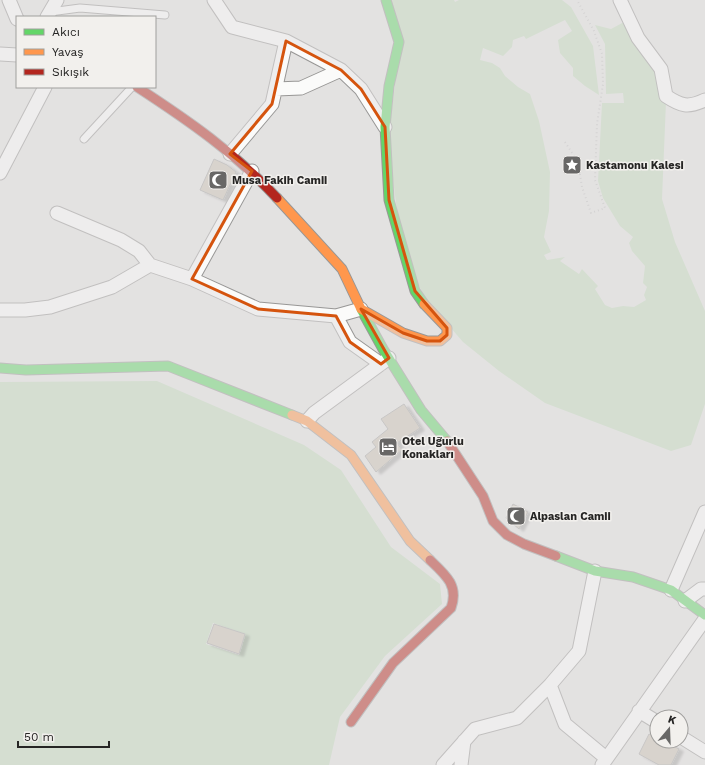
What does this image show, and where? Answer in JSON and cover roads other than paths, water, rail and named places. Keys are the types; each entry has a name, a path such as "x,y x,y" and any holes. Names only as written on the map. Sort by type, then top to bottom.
{"street":[{"path":"9,0 16,17"},
{"path":"48,14 57,0"},
{"path":"214,0 232,27 286,41 341,70 361,89 385,127"},
{"path":"57,214 120,240 138,251 150,265 192,279 258,309 336,316 361,308 403,333 427,341 440,341 447,335 447,328 428,309 415,291 389,200 385,127 389,86 399,42 386,0"},
{"path":"620,0 638,38 661,69 666,96 679,105 695,105 705,100"},
{"path":"230,154 272,104 286,41"},
{"path":"0,54 16,55"},
{"path":"276,89 301,88 341,70"},
{"path":"0,173 44,88"},
{"path":"139,88 194,124 252,171 342,269 385,361 422,410 452,446 483,496 493,521 508,535 524,544 595,571 633,577 671,590 705,615"},
{"path":"192,279 252,171"},
{"path":"0,310 25,310 50,307 112,287 150,265"},
{"path":"336,316 350,342 385,361"},
{"path":"307,421 314,413 385,361"},
{"path":"0,368 26,370 168,366 307,421 351,455 410,541 448,577 455,597 451,608 393,663 351,722"},
{"path":"671,590 705,512"},
{"path":"443,765 475,729 517,718 550,686 579,651 595,571"},
{"path":"685,601 701,589 705,589"},
{"path":"550,686 565,724 604,762 705,619"},
{"path":"639,711 649,717"},
{"path":"461,765 464,741"},
{"path":"689,742 705,752"}],"lane":[{"path":"48,14 80,8 165,15"},
{"path":"84,139 131,88"}],"place":[{"name":"Kastamonu Kalesi","path":"572,165"},
{"name":"Musa Fakih Camii","path":"218,180"},
{"name":"Otel Uğurlu Konakları","path":"388,447"},
{"name":"Alpaslan Camii","path":"516,516"}]}
